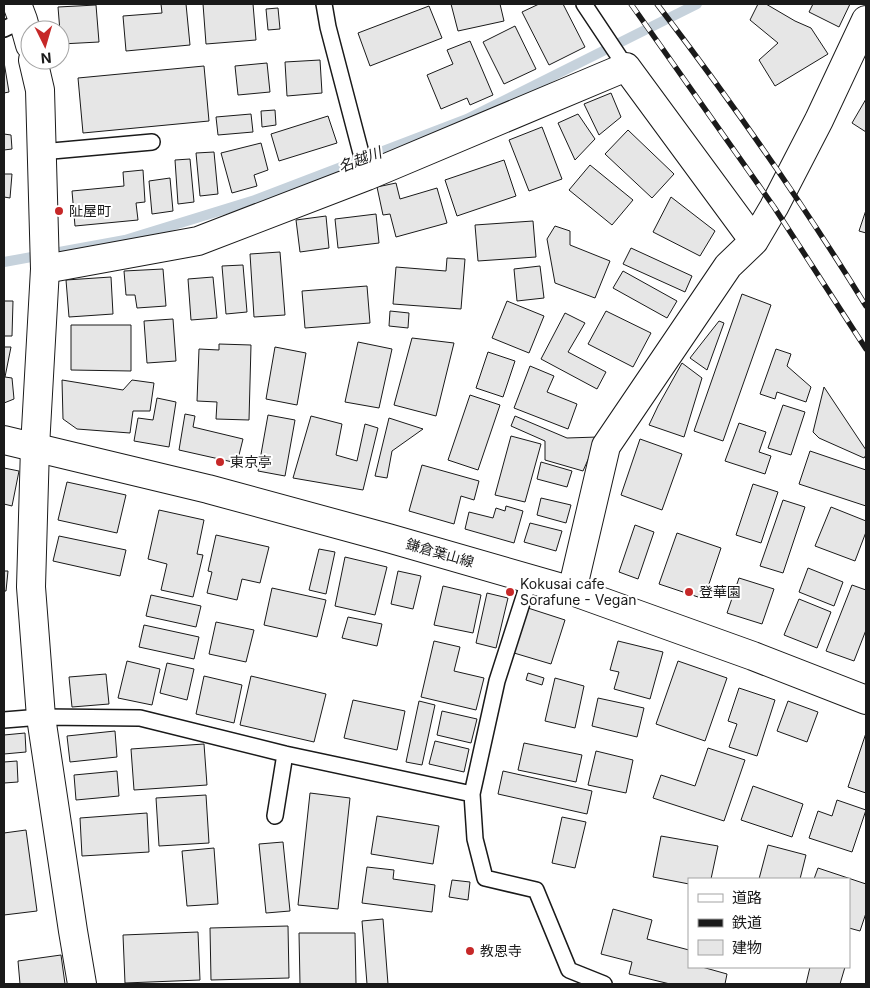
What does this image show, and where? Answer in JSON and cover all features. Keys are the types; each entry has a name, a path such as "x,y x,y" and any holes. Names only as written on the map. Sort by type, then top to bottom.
{"street":[{"path":"572,591 606,446 728,266 754,240 774,207 819,120 866,20"},
{"path":"45,266 198,242 367,176 626,67 754,240"},
{"path":"36,70 40,90 45,266 35,447 31,587 41,717 82,984"},
{"name":"鎌倉葉山線","path":"4,440 208,489 530,578 572,591 744,653 866,700"}],"lane":[{"path":"324,4 328,27 367,176"},
{"path":"584,4 626,67"},
{"path":"41,152 152,142"},
{"path":"530,578 497,681 472,794 475,839 485,878 536,890 569,970 604,984"},
{"path":"4,720 41,717 140,718 285,754 472,794"},
{"path":"275,816 285,754"}],"building":[{"path":"161,4 186,4 190,45 126,51 123,16 162,13"},
{"path":"203,4 253,4 256,40 206,44"},
{"path":"451,4 500,4 504,21 458,31"},
{"path":"539,4 563,4 585,47 549,65 522,12"},
{"path":"758,4 766,4 811,28 828,54 775,86 759,60 778,43 750,20"},
{"path":"813,4 850,4 839,27 809,12"},
{"path":"96,5 99,42 70,44 70,20 59,20 58,7"},
{"path":"429,6 442,38 370,66 358,33"},
{"path":"278,8 280,29 268,30 266,9"},
{"path":"515,26 536,69 504,84 483,42"},
{"path":"470,41 493,95 470,105 467,98 441,109 427,75 453,64 447,50"},
{"path":"320,60 322,93 287,96 285,62"},
{"path":"4,62 9,92 4,93"},
{"path":"267,63 270,92 238,95 235,66"},
{"path":"204,66 209,121 83,133 78,78"},
{"path":"611,93 621,117 599,135 584,104"},
{"path":"866,99 866,132 852,123"},
{"path":"275,110 276,125 262,127 261,111"},
{"path":"251,114 253,132 218,135 216,117"},
{"path":"578,114 595,139 575,160 558,123"},
{"path":"328,116 337,143 279,161 271,134"},
{"path":"542,127 562,179 529,191 509,140"},
{"path":"628,130 674,174 652,198 605,154"},
{"path":"4,134 11,135 12,149 4,150"},
{"path":"261,143 268,170 254,175 257,186 232,193 221,153"},
{"path":"214,152 218,194 200,196 196,153"},
{"path":"190,159 194,202 178,204 175,160"},
{"path":"504,160 516,196 457,216 445,180"},
{"path":"590,165 633,200 612,225 569,190"},
{"path":"143,170 145,202 136,203 138,220 75,226 72,191 124,186 123,172"},
{"path":"4,174 12,174 10,198 4,197"},
{"path":"170,178 173,211 152,214 149,181"},
{"path":"396,183 400,199 437,188 447,223 396,237 390,214 383,215 377,187"},
{"path":"671,197 715,231 700,256 653,232"},
{"path":"866,210 866,233 859,231"},
{"path":"376,214 379,243 338,248 335,219"},
{"path":"326,216 329,248 300,252 296,220"},
{"path":"533,221 536,257 478,261 475,225"},
{"path":"555,226 570,231 570,245 610,261 595,298 555,283 547,239"},
{"path":"631,248 692,276 685,292 623,264"},
{"path":"280,252 285,315 254,317 250,254"},
{"path":"447,258 465,259 461,309 393,304 396,267 446,271"},
{"path":"243,265 247,312 226,314 222,266"},
{"path":"540,266 544,298 517,301 514,269"},
{"path":"163,269 166,306 137,308 135,295 126,295 124,271"},
{"path":"623,271 677,301 667,318 613,288"},
{"path":"111,277 113,314 69,317 66,280"},
{"path":"213,277 217,318 191,320 188,279"},
{"path":"367,286 370,323 305,328 302,291"},
{"path":"742,294 771,305 723,441 694,431"},
{"path":"4,301 13,301 12,336 4,336"},
{"path":"507,301 544,316 529,353 492,338"},
{"path":"390,311 409,313 408,328 389,326"},
{"path":"606,311 651,333 633,367 588,344"},
{"path":"565,313 585,323 568,352 606,372 597,389 541,359"},
{"path":"173,319 176,361 147,363 144,321"},
{"path":"719,321 724,323 707,370 690,358"},
{"path":"71,325 131,325 131,371 71,370"},
{"path":"412,338 454,343 436,416 394,405"},
{"path":"358,342 392,349 379,408 345,402"},
{"path":"219,344 251,345 249,420 216,419 217,402 197,401 199,349 219,350"},
{"path":"4,347 11,347 5,377 12,378 14,399 4,403"},
{"path":"275,347 306,353 297,405 266,399"},
{"path":"776,349 791,354 787,366 811,387 806,402 777,392 775,399 760,394"},
{"path":"488,352 515,361 503,397 476,388"},
{"path":"682,363 702,378 684,437 649,425"},
{"path":"530,366 554,376 547,392 577,404 568,429 514,408"},
{"path":"62,380 123,390 132,380 154,383 150,411 133,411 130,433 77,429 63,419"},
{"path":"824,387 866,450 864,458 819,438 813,432"},
{"path":"470,395 500,405 478,470 448,460"},
{"path":"157,398 176,402 169,447 134,441 138,418 153,420"},
{"path":"783,405 805,412 791,455 768,448"},
{"path":"185,414 195,416 193,427 243,439 237,463 179,450"},
{"path":"268,415 295,420 285,476 258,471"},
{"path":"311,416 342,424 336,455 357,461 365,424 378,428 363,490 293,478"},
{"path":"515,416 567,438 598,437 583,471 545,460 545,441 511,426"},
{"path":"389,418 423,429 392,451 387,478 375,476"},
{"path":"739,423 766,432 759,452 771,456 765,474 725,461"},
{"path":"511,436 541,444 525,502 495,495"},
{"path":"640,439 682,454 662,510 621,495"},
{"path":"810,451 866,470 866,506 799,484"},
{"path":"541,462 572,471 567,487 537,479"},
{"path":"422,465 479,481 474,500 461,496 454,524 409,511"},
{"path":"4,468 19,471 12,506 4,504"},
{"path":"67,482 126,495 117,533 58,520"},
{"path":"753,484 778,492 761,543 736,535"},
{"path":"541,498 571,505 566,523 537,515"},
{"path":"783,500 805,507 783,573 760,566"},
{"path":"506,506 523,511 514,543 465,529 469,512 493,518 496,508 505,511"},
{"path":"831,507 866,521 866,532 855,561 815,546"},
{"path":"159,510 204,520 197,554 203,555 193,597 161,590 167,564 148,559"},
{"path":"530,523 562,531 556,551 524,542"},
{"path":"635,525 654,532 638,579 619,572"},
{"path":"677,533 721,548 704,599 659,584"},
{"path":"216,535 269,547 260,583 242,579 237,600 207,593 212,572 208,571"},
{"path":"59,536 126,550 120,576 53,561"},
{"path":"319,549 335,552 326,594 309,590"},
{"path":"345,557 387,567 375,615 335,606"},
{"path":"808,568 843,582 834,606 799,592"},
{"path":"4,571 8,571 6,591 4,591"},
{"path":"398,571 421,576 413,609 391,604"},
{"path":"739,578 774,589 762,624 727,613"},
{"path":"852,585 866,590 866,630 854,661 826,651"},
{"path":"443,586 481,595 473,633 434,625"},
{"path":"272,588 326,600 317,637 264,625"},
{"path":"487,593 508,598 496,648 476,643"},
{"path":"151,595 201,606 196,627 146,616"},
{"path":"799,599 831,612 817,648 784,635"},
{"path":"528,608 565,620 551,664 514,653"},
{"path":"348,617 382,624 377,646 342,638"},
{"path":"216,622 254,630 246,662 209,654"},
{"path":"144,625 199,637 194,659 139,647"},
{"path":"434,641 460,647 454,671 484,678 476,710 421,697"},
{"path":"618,641 663,652 650,699 614,689 619,672 610,670"},
{"path":"127,661 160,669 152,705 118,698"},
{"path":"678,661 727,678 705,741 656,724"},
{"path":"167,663 194,669 187,700 160,693"},
{"path":"528,673 544,678 542,685 526,680"},
{"path":"106,674 109,704 72,707 69,677"},
{"path":"204,676 242,685 234,723 196,714"},
{"path":"251,676 326,694 314,742 240,725"},
{"path":"555,678 584,686 575,728 545,721"},
{"path":"739,688 775,700 757,756 729,747 737,724 728,721"},
{"path":"598,698 644,708 637,737 592,726"},
{"path":"353,700 405,711 397,750 344,738"},
{"path":"419,701 435,705 422,765 406,762"},
{"path":"788,701 818,712 807,742 777,731"},
{"path":"442,711 477,719 471,743 437,735"},
{"path":"115,731 117,757 70,762 67,736"},
{"path":"25,733 26,752 4,754 4,735"},
{"path":"866,733 866,793 848,787"},
{"path":"435,741 469,749 464,772 429,764"},
{"path":"524,743 582,755 576,782 518,770"},
{"path":"204,744 207,785 134,790 131,749"},
{"path":"708,748 745,760 724,821 653,798 661,775 695,786"},
{"path":"596,751 633,760 626,793 588,785"},
{"path":"17,761 18,782 4,783 4,762"},
{"path":"117,771 119,796 76,800 74,775"},
{"path":"503,771 592,791 587,814 498,794"},
{"path":"753,786 803,804 792,837 741,820"},
{"path":"310,793 350,798 338,909 298,905"},
{"path":"206,795 209,843 159,846 156,798"},
{"path":"837,800 866,810 852,852 809,838 818,811 832,816"},
{"path":"147,813 149,852 82,856 80,818"},
{"path":"377,816 439,826 433,864 371,854"},
{"path":"562,817 586,822 575,868 552,863"},
{"path":"26,830 37,911 4,915 4,833"},
{"path":"661,836 718,846 711,878 688,878 688,884 653,877"},
{"path":"283,842 290,911 266,913 259,844"},
{"path":"768,845 806,855 800,878 759,878"},
{"path":"214,848 218,904 187,906 182,851"},
{"path":"367,867 394,870 393,879 435,885 432,912 362,903"},
{"path":"818,868 848,878 814,878"},
{"path":"850,879 866,884 866,913 860,931 850,928"},
{"path":"452,880 470,882 468,900 449,897"},
{"path":"613,909 652,920 647,939 688,950 688,968 706,968 727,974 725,984 670,984 629,974 632,962 601,954"},
{"path":"383,919 388,984 367,984 362,921"},
{"path":"288,926 289,978 211,980 210,928"},
{"path":"198,932 200,980 125,983 123,935"},
{"path":"299,933 355,933 356,984 300,984"},
{"path":"61,955 65,984 20,984 18,961"},
{"path":"810,968 845,968 840,984 806,984"}],"waterway":[{"name":"名越川","path":"4,262 125,240 255,200 467,119 697,4"}],"railway":[{"path":"631,4 774,207 866,349"},
{"path":"657,4 765,152 866,306"}],"place":[{"name":"阯屋町","path":"59,211"},
{"name":"東京亭","path":"220,462"},
{"name":"Kokusai cafe Sorafune - Vegan","path":"510,592"},
{"name":"登華園","path":"689,592"},
{"name":"教恩寺","path":"470,951"}]}
